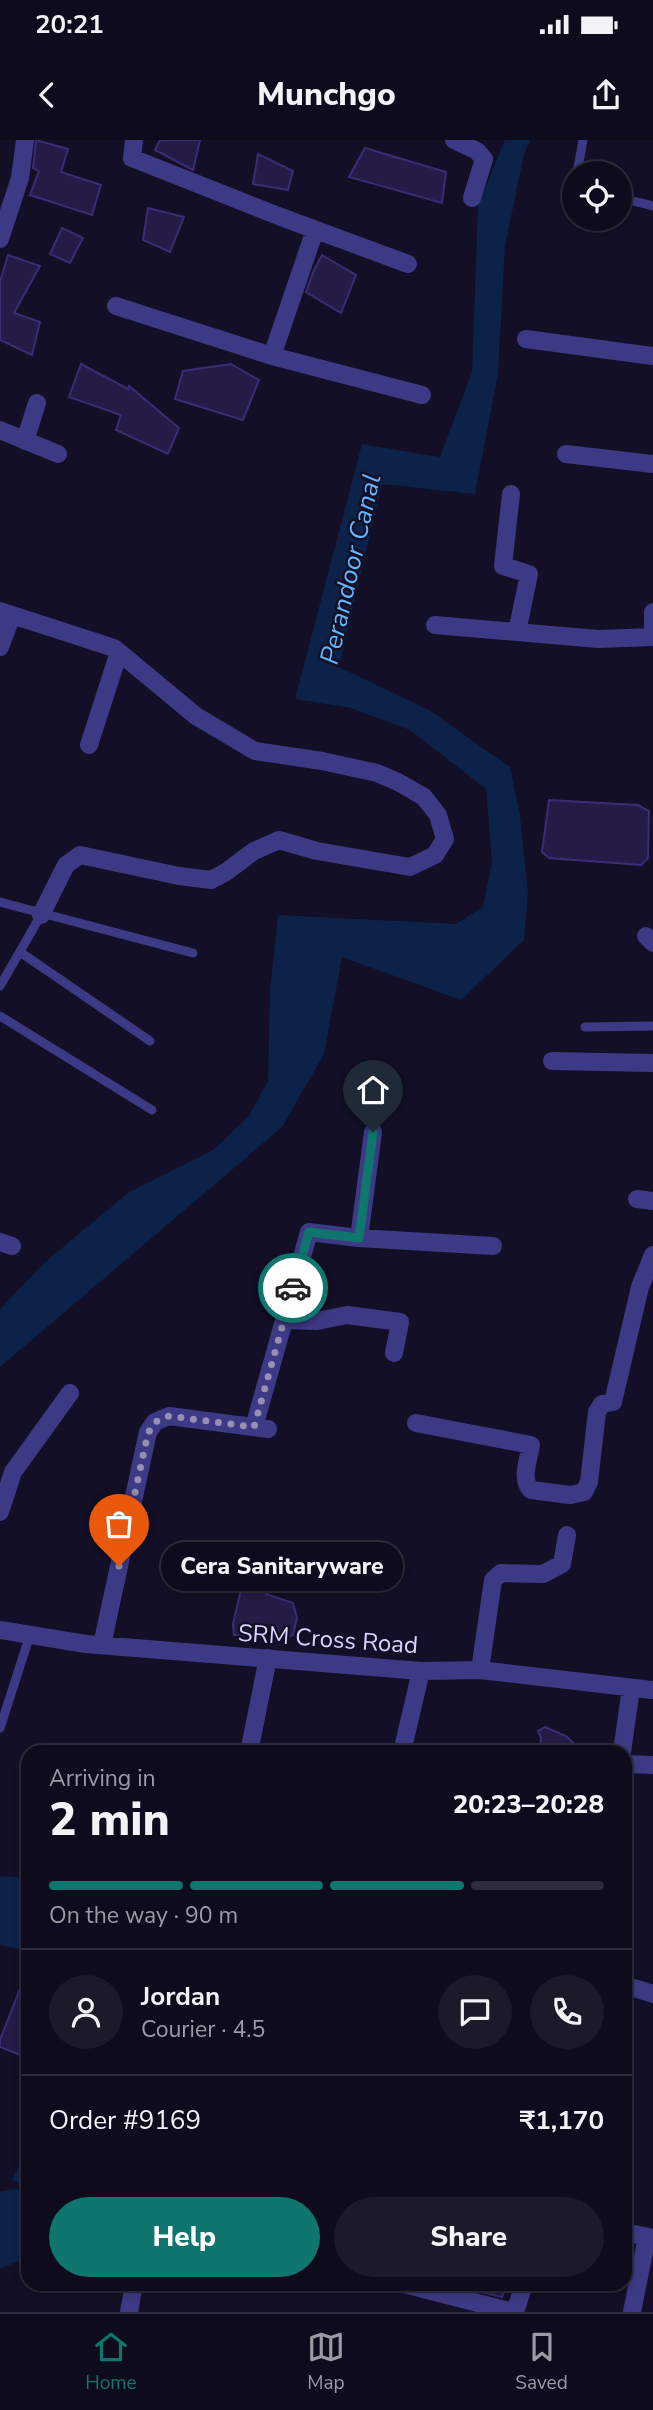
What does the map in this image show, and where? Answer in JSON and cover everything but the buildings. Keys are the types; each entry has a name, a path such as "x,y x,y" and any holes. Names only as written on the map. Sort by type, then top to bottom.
{"street":[{"path":"0,239 20,178 25,140"},
{"path":"134,140 132,158 408,264"},
{"path":"454,140 477,151 484,159 472,198"},
{"path":"272,356 315,230"},
{"path":"116,306 272,356 422,395"},
{"path":"526,339 653,356"},
{"path":"25,441 37,402"},
{"path":"0,430 58,454"},
{"path":"566,454 653,464"},
{"path":"511,494 503,566 529,574 517,632"},
{"path":"435,625 598,639 653,637 653,612"},
{"path":"0,647 6,613 116,650 196,716 255,751 377,773 416,792 424,797 438,815 445,839 435,855 410,867 317,851 279,840 254,850 211,880 80,855 66,865 41,915"},
{"path":"89,745 116,650"},
{"path":"552,1061 653,1063"},
{"path":"359,1238 373,1132"},
{"path":"102,1645 148,1433 155,1422 169,1416 261,1428 284,1320 309,1232 359,1238 493,1246"},
{"path":"415,1423 531,1445 525,1478 527,1487 531,1490 570,1495 584,1492 589,1482 597,1412 602,1404 613,1402 640,1287 653,1255"},
{"path":"284,1320 317,1321 347,1315 400,1321 394,1353"},
{"path":"0,1509 13,1472 70,1393"},
{"path":"480,1670 493,1580 501,1573 543,1574 562,1564 567,1535"},
{"name":"SRM Cross Road","path":"0,1630 102,1645 421,1671 480,1670 653,1690"},
{"path":"250,1745 268,1658"},
{"path":"404,1745 421,1671"},
{"path":"623,1745 631,1688"},
{"path":"632,1764 653,1765"},
{"path":"632,1987 653,1994"},
{"path":"632,2234 650,2238 632,2312"},
{"path":"129,2312 133,2291"},
{"path":"432,2291 514,2312 522,2291"}],"lane":[{"path":"579,161 583,140"},
{"path":"632,201 653,206"},
{"path":"0,902 193,953"},
{"path":"0,986 41,915"},
{"path":"20,952 150,1041"},
{"path":"0,1016 152,1110"},
{"path":"585,1027 653,1026"},
{"path":"0,1728 30,1635"}],"water":[{"name":"Perandoor Canal","path":"505,140 530,140 524,154 505,246 498,374 475,494 382,484 339,667 429,710 510,767 520,816 528,893 524,940 461,1000 342,957 324,1054 282,1127 0,1367 0,1309 44,1263 129,1192 213,1150 249,1116 268,1081 270,990 278,915 456,924 483,907 492,862 486,789 410,730 351,708 295,699 362,444 440,457 472,372 478,206"},
{"path":"0,1876 21,1878 21,1950 0,1945"},
{"path":"21,2162 21,2186 12,2179"},
{"path":"21,2188 21,2260 0,2269 0,2191"}],"way so far":[{"path":"119,1566 148,1433 155,1422 169,1416 254,1427 293,1288"}],"place":[{"name":"Cera Sanitaryware","path":"119,1566"}],"route":[{"path":"293,1288 309,1232 359,1238 373,1132"}]}
